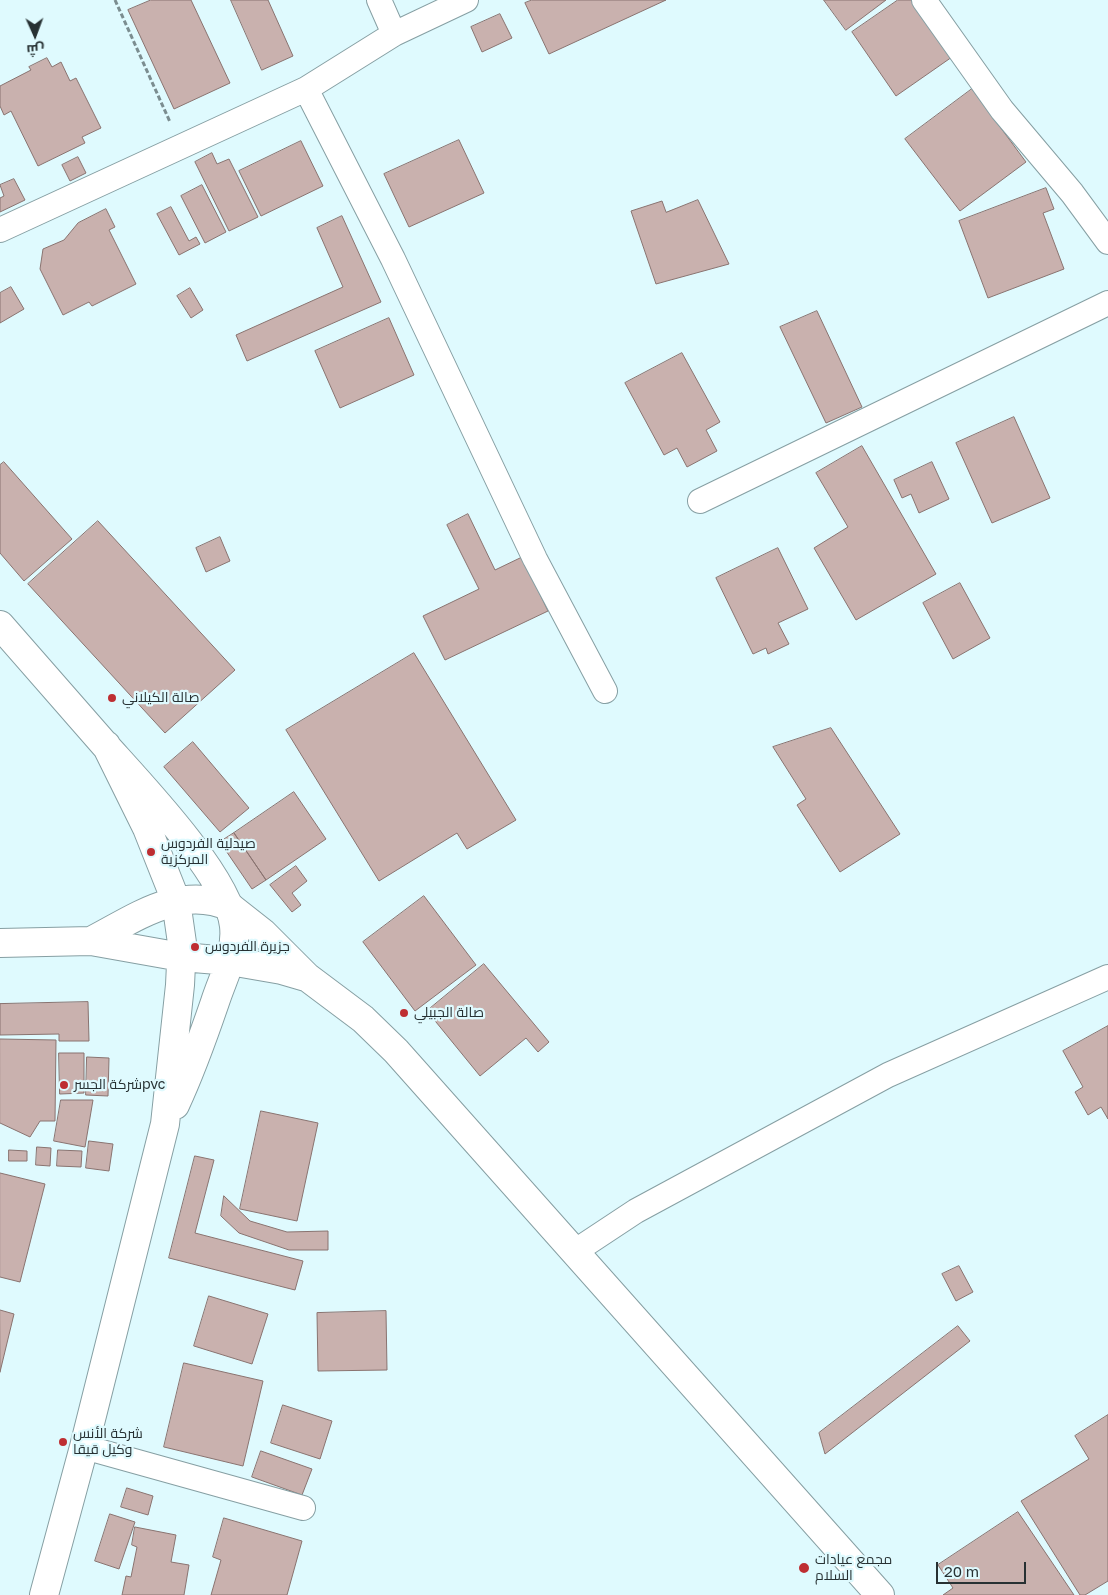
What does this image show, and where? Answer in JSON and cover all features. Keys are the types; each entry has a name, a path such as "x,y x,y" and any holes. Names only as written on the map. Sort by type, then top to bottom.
{"main road":[{"path":"0,625 106,745 208,869 230,907 234,925 234,943 230,961 186,1083 165,1124"},
{"path":"44,1595 84,1446 165,1124 181,957 181,929 176,901 166,870 106,745"},
{"path":"91,941 159,906 190,898 205,899 230,907 263,933 307,977 363,1020 396,1051 880,1595"},
{"path":"0,942 91,941 181,957 230,961 282,970 307,977"}],"street":[{"path":"379,0 394,34"},
{"path":"0,230 306,89 394,34 466,0"},
{"path":"924,0 1002,110 1072,193 1108,242"},
{"path":"306,89 393,259 535,559 605,691"},
{"path":"700,501 1108,303"},
{"path":"574,1252 636,1211 888,1075 1108,977"},
{"path":"84,1446 303,1508"}],"path":[{"path":"115,0 181,145"}],"building":[{"path":"151,0 191,0 230,83 174,109 128,10"},
{"path":"231,0 268,0 293,56 262,70"},
{"path":"532,0 666,0 549,54 525,3"},
{"path":"824,0 886,0 846,30"},
{"path":"898,0 912,0 952,57 896,96 852,32"},
{"path":"500,14 512,38 482,52 471,27"},
{"path":"47,58 52,67 61,62 70,81 76,78 101,128 82,137 85,143 38,166 11,111 4,115 0,106 0,86 31,70 29,67"},
{"path":"972,89 1026,162 960,211 905,139"},
{"path":"459,140 484,193 409,227 384,174"},
{"path":"301,141 323,186 261,216 239,171"},
{"path":"212,153 217,164 229,159 258,217 229,231 195,162"},
{"path":"78,157 86,173 70,181 62,165"},
{"path":"14,179 25,200 0,212 0,198 4,196 0,185"},
{"path":"202,185 226,232 205,243 181,196"},
{"path":"1046,188 1054,209 1043,213 1064,269 988,298 959,221"},
{"path":"698,200 729,264 656,284 631,211 662,201 666,212"},
{"path":"171,207 189,241 196,237 200,244 179,255 157,214"},
{"path":"106,209 115,227 109,230 136,284 92,306 89,302 63,315 40,269 43,249 64,240 78,223"},
{"path":"342,216 381,302 247,361 236,335 343,287 317,228"},
{"path":"11,287 24,309 0,323 0,293"},
{"path":"190,288 203,310 191,318 177,296"},
{"path":"817,311 862,407 826,423 780,327"},
{"path":"389,318 414,375 340,408 315,351"},
{"path":"682,353 720,422 706,430 717,451 687,467 677,448 664,455 625,383"},
{"path":"1014,417 1050,498 992,523 956,443"},
{"path":"862,446 936,574 856,620 814,548 848,527 816,473"},
{"path":"4,462 72,539 24,581 0,553 0,465"},
{"path":"932,462 949,499 919,513 911,494 902,498 894,480"},
{"path":"468,514 495,570 522,557 548,611 445,660 423,616 479,589 447,525"},
{"path":"98,521 235,670 165,733 28,584"},
{"path":"220,537 230,561 206,572 196,548"},
{"path":"778,548 808,609 778,623 789,644 768,654 766,648 753,654 716,578"},
{"path":"960,583 990,638 953,659 923,603"},
{"path":"414,653 516,820 467,849 457,833 379,881 286,730"},
{"path":"831,728 900,834 840,872 797,805 806,799 773,747"},
{"path":"193,742 249,808 220,832 164,767"},
{"path":"294,792 326,839 266,880 234,833"},
{"path":"234,833 266,880 252,889 220,842"},
{"path":"296,866 307,881 292,893 301,905 292,912 270,885"},
{"path":"424,896 476,965 415,1011 363,942"},
{"path":"484,964 549,1042 538,1052 526,1038 480,1076 427,1011"},
{"path":"88,1002 89,1041 59,1041 59,1034 0,1035 0,1004"},
{"path":"1108,1026 1108,1119 1101,1107 1088,1115 1075,1092 1083,1087 1063,1051"},
{"path":"0,1039 56,1040 55,1121 40,1121 30,1137 0,1123"},
{"path":"59,1053 84,1053 84,1093 60,1094"},
{"path":"87,1057 109,1058 108,1096 86,1095"},
{"path":"61,1100 93,1100 85,1147 54,1141"},
{"path":"261,1111 318,1123 297,1221 240,1209"},
{"path":"89,1141 113,1144 109,1171 86,1168"},
{"path":"37,1147 51,1148 50,1166 36,1165"},
{"path":"9,1150 27,1151 27,1161 9,1161"},
{"path":"58,1150 82,1151 81,1167 57,1166"},
{"path":"195,1156 214,1160 195,1233 303,1261 295,1290 169,1258"},
{"path":"0,1173 45,1184 20,1282 0,1277"},
{"path":"224,1196 250,1221 287,1232 328,1231 328,1250 289,1250 239,1233 221,1216"},
{"path":"959,1266 973,1292 956,1301 942,1274"},
{"path":"209,1296 268,1314 252,1364 194,1346"},
{"path":"0,1310 14,1314 0,1372"},
{"path":"386,1311 387,1370 318,1371 317,1313"},
{"path":"958,1326 970,1341 825,1454 819,1433"},
{"path":"184,1363 263,1381 243,1466 164,1447"},
{"path":"283,1405 332,1421 320,1459 271,1443"},
{"path":"1108,1415 1108,1581 1085,1595 1080,1595 1021,1501 1089,1459 1075,1436"},
{"path":"261,1451 312,1469 302,1495 252,1477"},
{"path":"127,1488 153,1496 148,1515 121,1507"},
{"path":"1018,1512 1074,1595 943,1595 953,1588 938,1565"},
{"path":"110,1514 135,1522 119,1569 95,1561"},
{"path":"224,1518 302,1541 287,1595 211,1595 221,1560 213,1557"},
{"path":"135,1527 176,1535 171,1562 189,1565 184,1595 122,1595 126,1576 131,1577 137,1547 132,1545"}],"place":[{"name":"صالة الكيلاني","path":"112,698"},
{"name":"صيدلية الفردوس المركزية","path":"151,852"},
{"name":"جزيرة الفردوس","path":"195,947"},
{"name":"صالة الجبيلي","path":"404,1013"},
{"name":"شركة الجسرpvc","path":"64,1085"},
{"name":"شركة الأنس وكيل قيقا","path":"63,1442"},
{"name":"مجمع عيادات السلام","path":"804,1568"}]}
